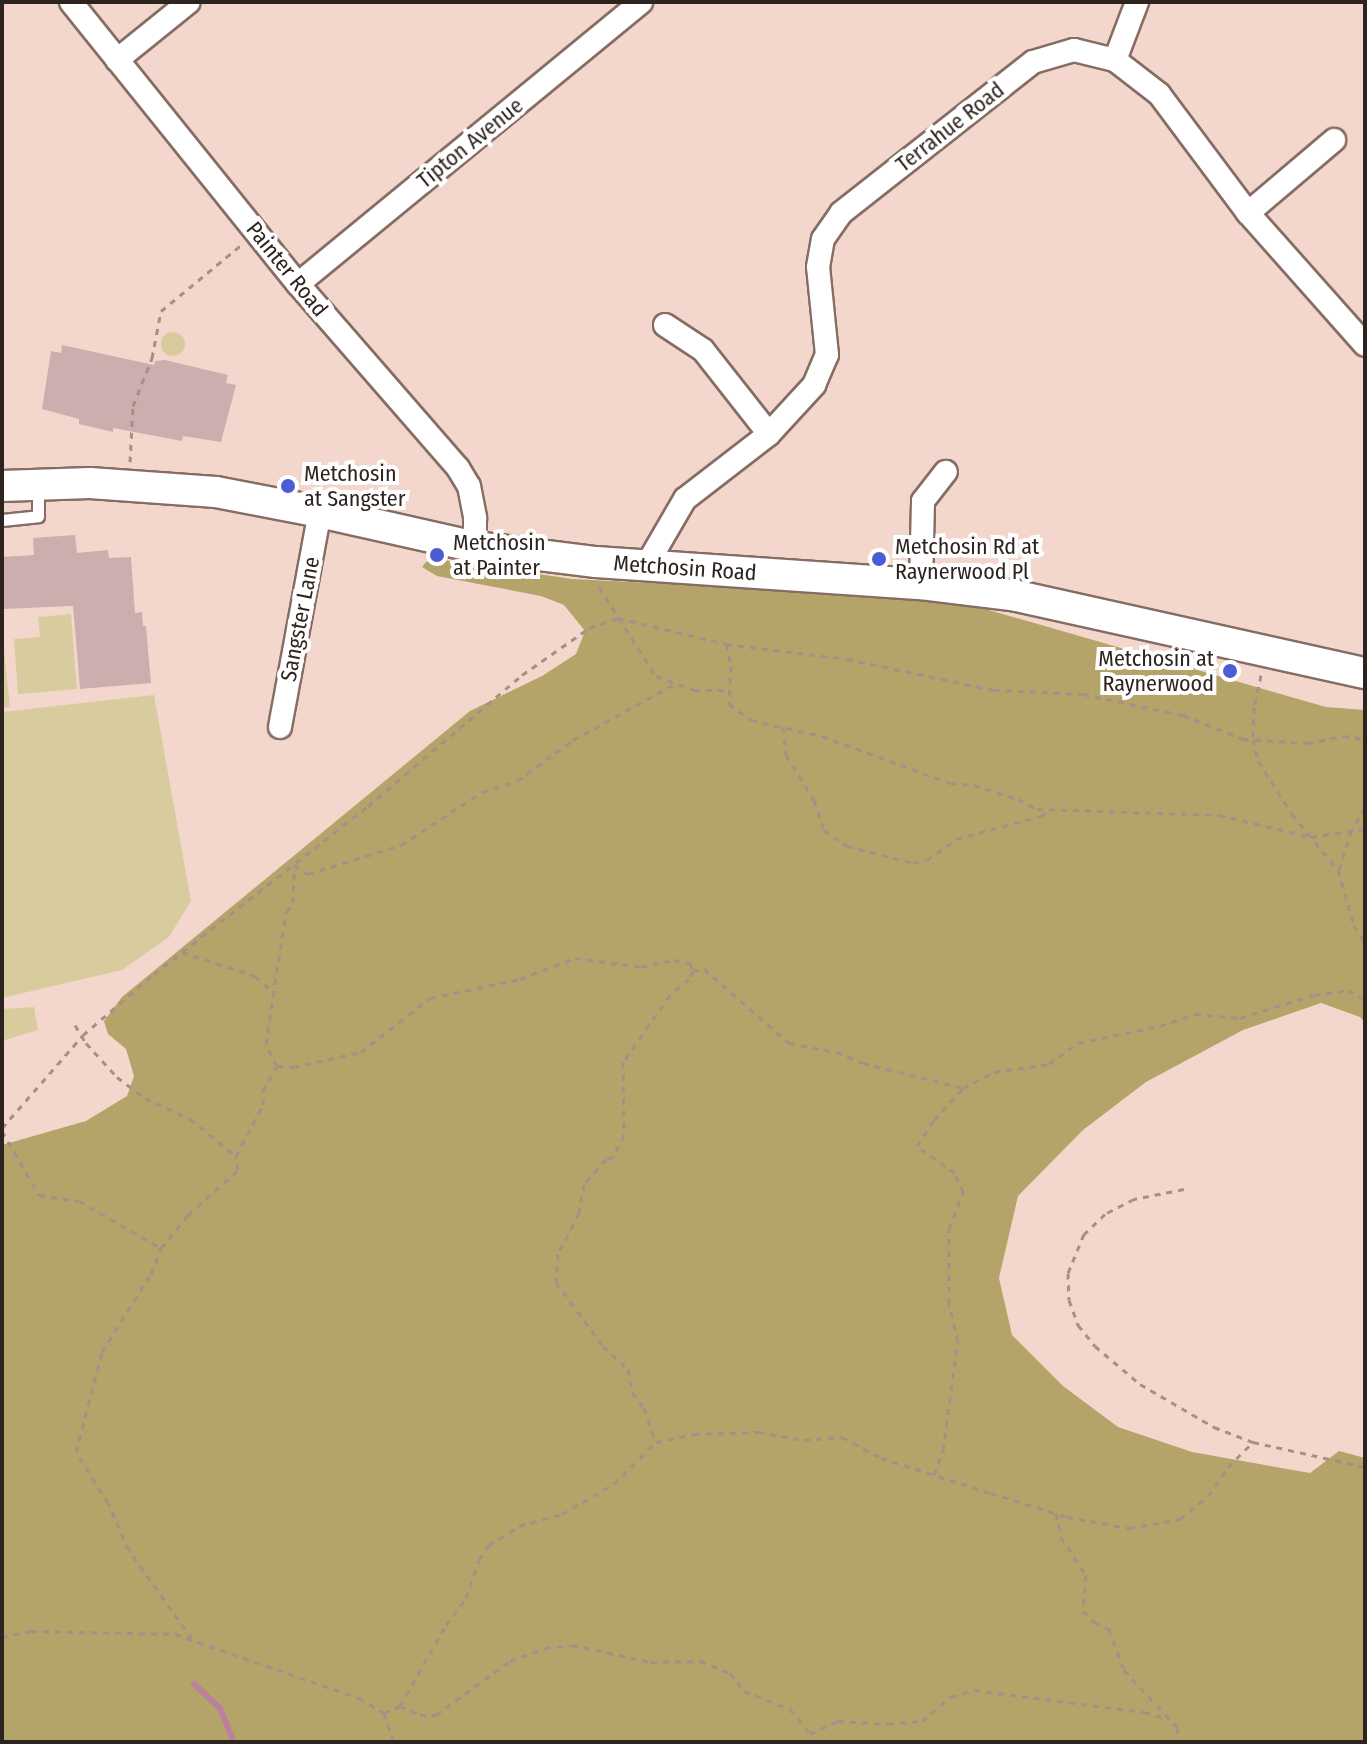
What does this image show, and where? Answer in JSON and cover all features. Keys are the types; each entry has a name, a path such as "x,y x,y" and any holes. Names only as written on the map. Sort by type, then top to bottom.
{"main road":[{"name":"Metchosin Road","path":"2,486 129,486 216,492 475,547 596,562 921,584 1031,599 1365,673"}],"street":[{"name":"Painter Road","path":"71,2 298,284 458,468 469,486 475,518 475,547"},
{"path":"117,60 189,2"},
{"name":"Tipton Avenue","path":"298,284 641,2"},
{"path":"1115,60 1137,2"},
{"name":"Terrahue Road","path":"646,566 685,499 769,434 814,385 827,355 818,267 823,239 841,213 1033,62 1074,50 1115,60 1159,94 1248,213 1365,345"},
{"path":"1248,213 1334,140"},
{"path":"665,325 703,350 769,434"},
{"path":"921,584 923,501 946,472"},
{"name":"Sangster Lane","path":"280,727 320,512"}],"lane":[{"path":"2,520 38,516 38,484"}],"path":[{"path":"129,486 133,406 152,358 161,311 257,233"},
{"path":"596,562 598,584 656,676 694,690 727,690"},
{"path":"161,1248 79,1201 39,1195 2,1130 83,1035 182,952 461,730 522,675 589,628 618,618 726,644 847,659 994,690 1083,694 1183,715 1243,739 1307,743 1343,736 1365,739"},
{"path":"726,644 731,666 727,690 729,704 751,720 822,736 950,783 974,785 1018,799 1037,809 1219,815 1311,837 1350,834 1365,829"},
{"path":"1266,652 1254,707 1253,739 1258,761 1338,870 1354,925 1365,944"},
{"path":"294,865 308,874 401,845 482,792 517,781 573,740 675,684"},
{"path":"783,727 786,755 793,761 814,800 824,830 847,846 913,863 927,860 956,839 1041,816 1049,810"},
{"path":"1338,870 1350,834 1365,807"},
{"path":"277,1066 266,1044 272,991 284,943 286,912 293,903 294,865"},
{"path":"182,952 255,976 272,991"},
{"path":"277,1066 293,1067 361,1052 430,998 520,979 575,958 641,967 674,960 690,963 693,971 689,979 670,995 623,1062 624,1135 613,1157 606,1159 584,1184 579,1213 558,1254 556,1282 603,1346 628,1369 632,1392 644,1408 656,1442"},
{"path":"693,971 704,969 789,1043 836,1052 863,1063 963,1088"},
{"path":"934,1475 943,1450 958,1341 949,1304 949,1229 963,1192 955,1173 917,1146 934,1120 963,1088 994,1072 1049,1064 1078,1043 1160,1026 1195,1014 1240,1018 1314,995 1348,990 1365,1000"},
{"path":"75,1025 117,1077 145,1098 190,1119 236,1156"},
{"path":"192,1639 129,1550 108,1503 76,1452 102,1352 151,1274 161,1248 188,1215 238,1170 236,1156 263,1105 263,1091 277,1066"},
{"path":"1184,1189 1134,1199 1094,1223 1072,1259 1069,1300 1086,1337 1128,1375 1190,1415 1253,1442 1365,1467"},
{"path":"384,1713 400,1706 446,1625 466,1598 479,1560 489,1545 519,1526 562,1514 614,1484 656,1442 707,1433 758,1432 804,1440 842,1437 881,1458 934,1475 1056,1513 1129,1528 1180,1519 1208,1496 1228,1467 1253,1442"},
{"path":"1056,1513 1061,1537 1086,1575 1083,1611 1094,1622 1109,1629 1124,1670 1177,1727 1178,1742"},
{"path":"2,1637 31,1631 175,1634 359,1698 384,1713 394,1742"},
{"path":"400,1706 420,1715 436,1715 510,1661 545,1648 572,1645 651,1662 700,1661 730,1673 744,1691 790,1709 810,1734 838,1721 888,1724 922,1721 951,1697 974,1690 1144,1712 1169,1719"}],"shaded area":[{"path":"173,332 181,336 185,344 181,352 173,356 165,352 161,344 165,336"},
{"path":"437,559 572,579 947,598 1326,707 1365,710 1365,1023 1360,1017 1321,1003 1243,1030 1146,1082 1083,1130 1018,1196 999,1278 1012,1335 1063,1386 1118,1427 1192,1452 1310,1473 1339,1451 1365,1458 1365,1742 2,1742 2,1145 86,1121 127,1096 134,1076 126,1049 108,1034 104,1021 122,997 470,711 542,676 576,654 585,631 564,605 541,596 437,576 422,567 426,562"},
{"path":"71,614 77,689 18,694 14,639 40,637 38,617"},
{"path":"2,631 10,707 2,708"},
{"path":"154,695 191,901 169,937 122,970 2,998 2,712"},
{"path":"34,1007 38,1030 5,1040 2,1048 2,1009"}],"building":[{"path":"62,345 154,365 155,361 165,360 228,375 226,383 236,385 221,442 183,436 182,441 113,428 113,432 79,424 79,419 42,409 51,351 61,353"},
{"path":"75,535 77,553 108,550 109,558 131,557 135,613 142,612 143,626 146,626 151,683 80,689 73,606 2,609 2,557 34,555 33,538"}],"waterway":[{"path":"194,1684 220,1708 234,1742"}],"place":[{"name":"Metchosin at Sangster","path":"288,486"},
{"name":"Metchosin at Painter","path":"437,555"},
{"name":"Metchosin Rd at Raynerwood Pl","path":"879,559"},
{"name":"Metchosin at Raynerwood","path":"1230,671"}]}
